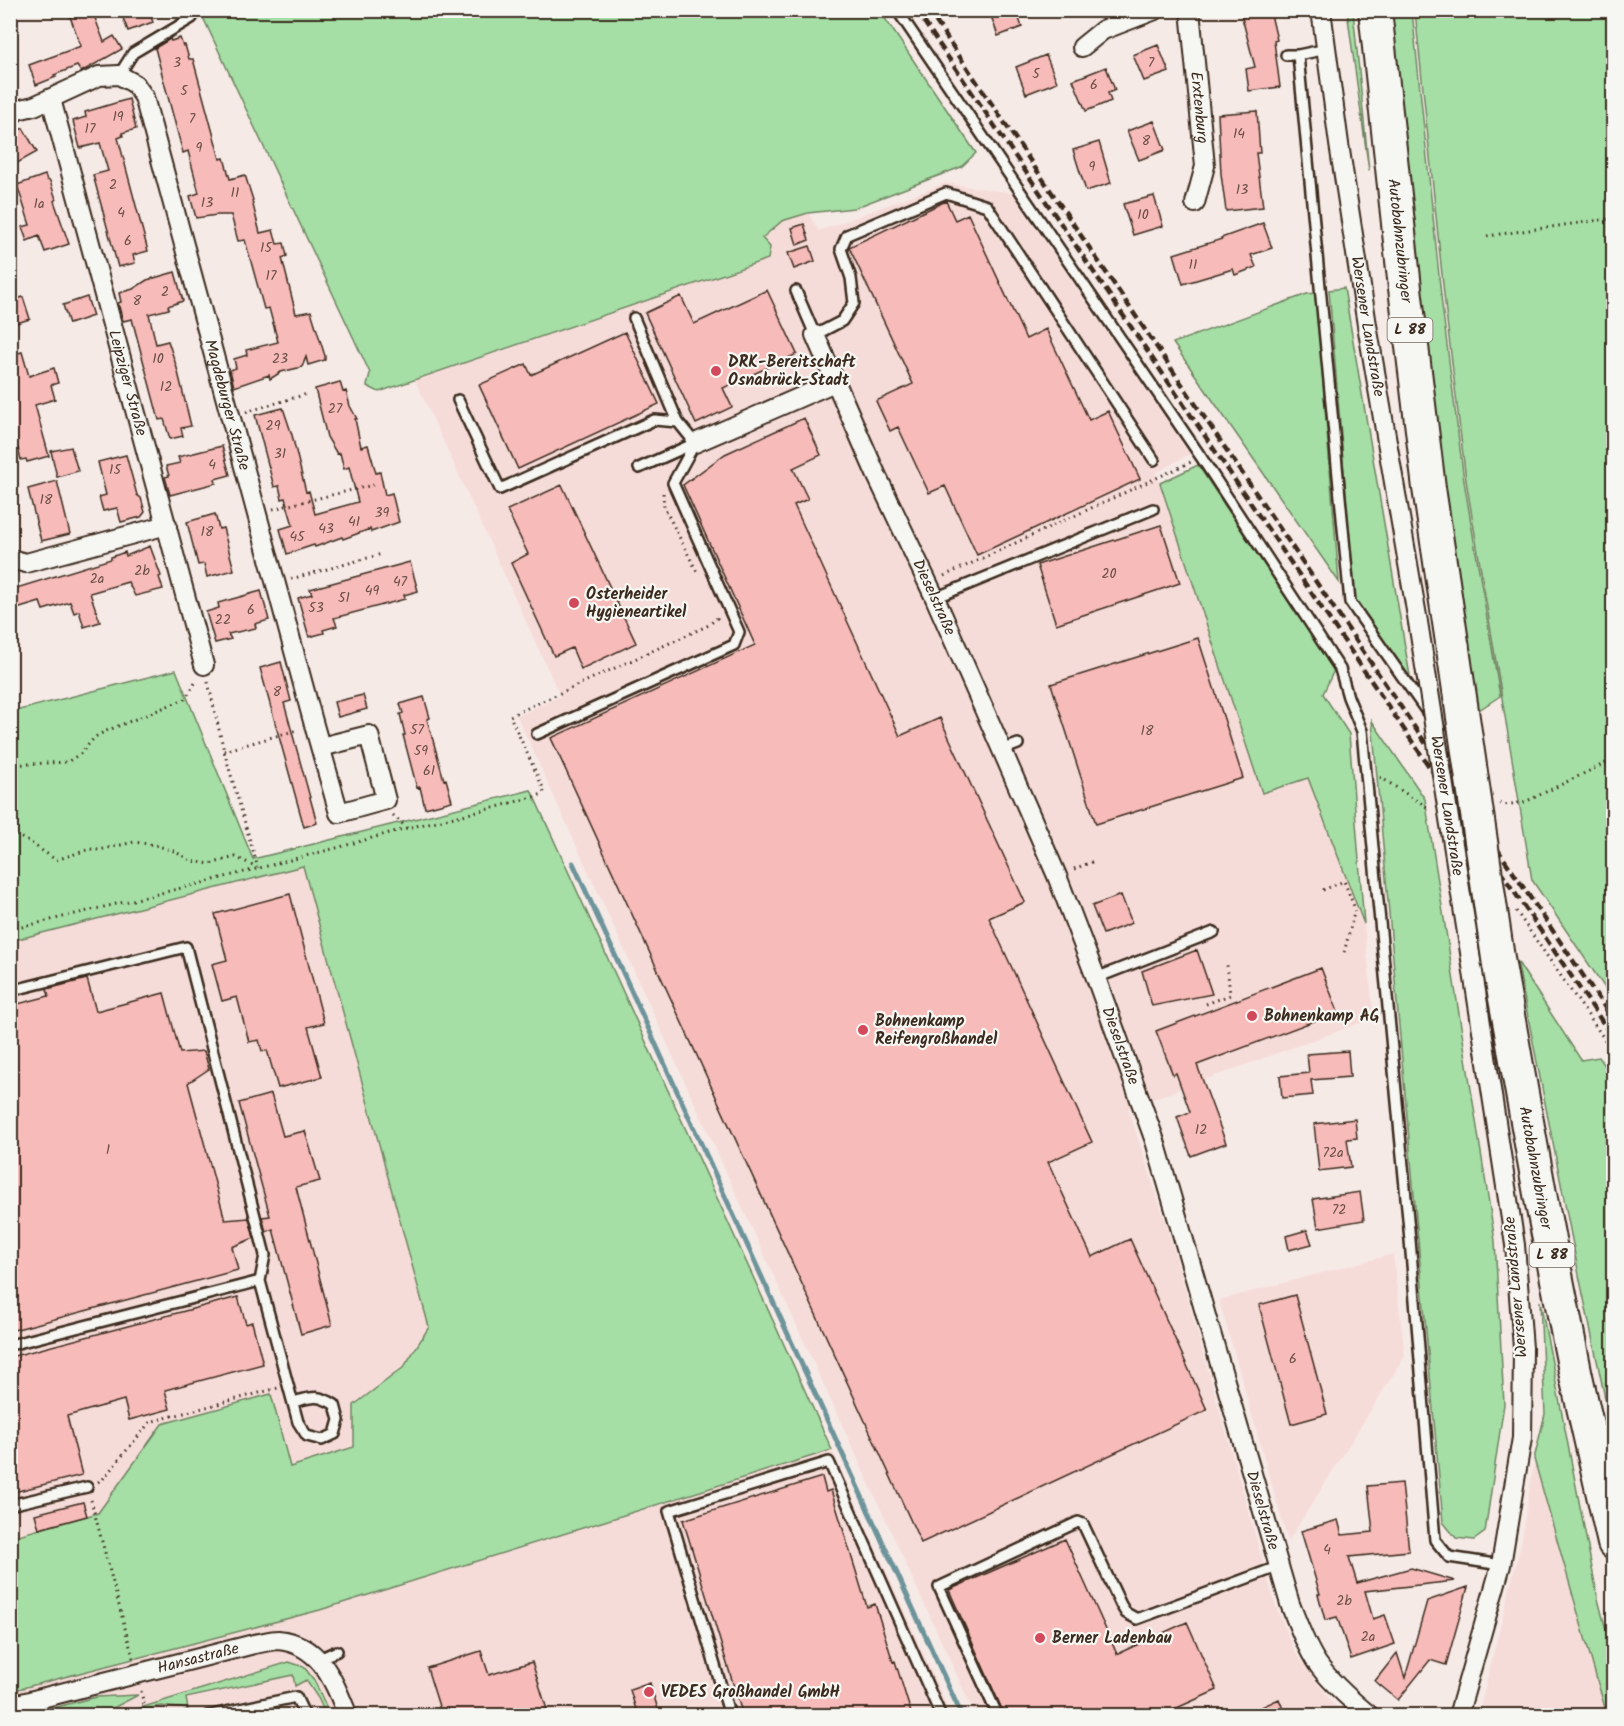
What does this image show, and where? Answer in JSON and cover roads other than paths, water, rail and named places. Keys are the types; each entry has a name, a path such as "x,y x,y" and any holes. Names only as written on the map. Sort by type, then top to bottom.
{"highway":[{"name":"Autobahnzubringer","path":"1376,10 1405,288 1429,488 1499,965 1576,1377 1614,1543"}],"street":[{"path":"1082,47 1103,30 1155,10"},
{"name":"Erxtenburg","path":"1190,10 1205,166 1195,204"},
{"name":"Wersener Landstraße","path":"1322,10 1339,144 1367,325 1418,622 1515,1245 1523,1348 1522,1438 1501,1565 1459,1715"},
{"path":"13,107 34,106 99,76 119,75"},
{"name":"Magdeburger Straße","path":"119,75 135,84 144,97 314,725 339,813 386,801 369,735 321,747"},
{"name":"Leipziger Straße","path":"51,99 204,665"},
{"name":"Dieselstraße","path":"815,335 876,474 931,591 1010,747 1155,1141 1290,1604 1318,1665 1351,1701 1370,1716"},
{"path":"695,443 835,382"},
{"path":"10,559 26,563 167,525"},
{"name":"Hansastraße","path":"10,1706 277,1640 298,1645 319,1659 333,1680 348,1716"}],"lane":[{"path":"897,10 1201,457 1340,669 1348,697 1362,731 1409,1228 1435,1540 1449,1557 1501,1565"},
{"path":"119,75 133,53 192,18"},
{"path":"1286,56 1327,49"},
{"path":"1298,55 1350,602 1403,680 1492,801"},
{"path":"796,291 815,335 842,321 854,303 851,278 841,249 847,235 945,194 987,206 1154,460"},
{"path":"634,318 678,422 695,443"},
{"path":"458,400 500,489 654,420 678,422"},
{"path":"639,468 695,443"},
{"path":"537,734 734,645 739,632 673,483 695,443"},
{"path":"931,591 1153,509"},
{"path":"1096,978 1214,932"},
{"path":"10,991 186,947 265,1255 260,1281 298,1422 307,1436 322,1440 335,1434 339,1420 335,1405 324,1398 312,1397 293,1402"},
{"path":"10,1345 260,1281"},
{"path":"730,1716 669,1511 829,1462 941,1716"},
{"path":"10,1505 87,1487"},
{"path":"998,1716 939,1587 1078,1522 1083,1524 1120,1605 1126,1613 1137,1619 1280,1566"},
{"path":"319,1659 337,1651"},
{"path":"207,1716 296,1697 305,1716"}],"waterway":[{"path":"573,863 962,1716"}],"railway":[{"path":"916,10 1614,1039"},
{"path":"928,10 1614,1021"}],"place":[{"name":"DRK-Bereitschaft Osnabrück-Stadt","path":"716,371"},
{"name":"Osterheider Hygieneartikel","path":"574,603"},
{"name":"Bohnenkamp AG","path":"1252,1016"},
{"name":"Bohnenkamp Reifengroßhandel","path":"863,1030"},
{"name":"Berner Ladenbau","path":"1040,1638"},
{"name":"VEDES Großhandel GmbH","path":"649,1692"}]}
